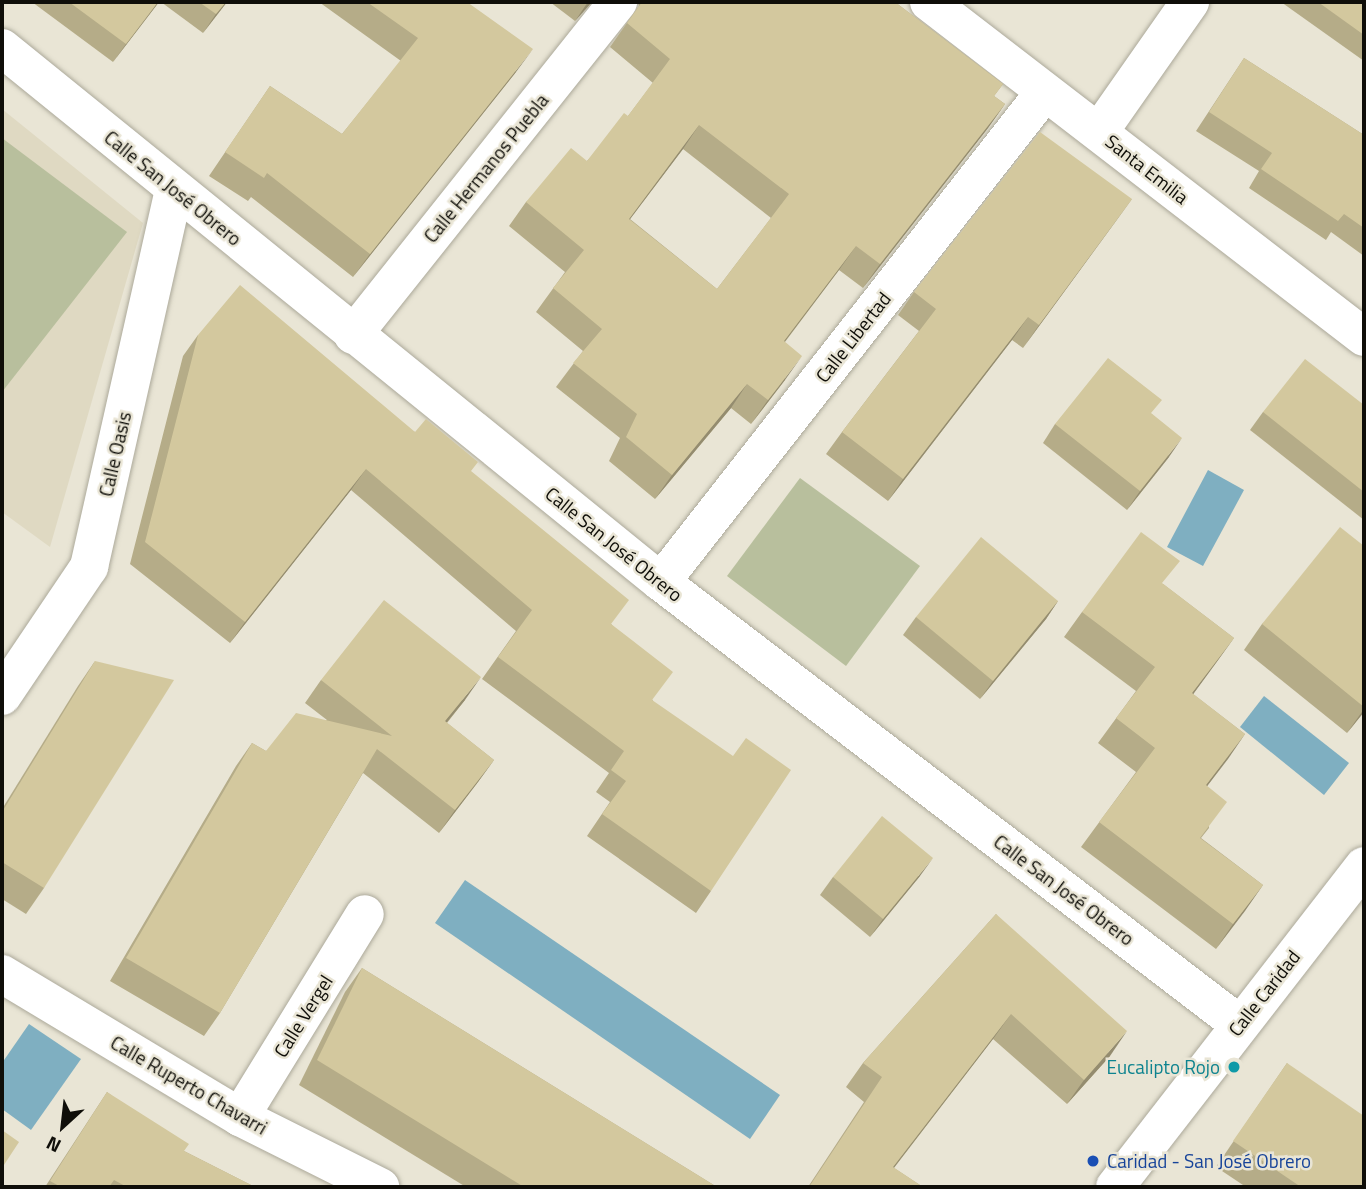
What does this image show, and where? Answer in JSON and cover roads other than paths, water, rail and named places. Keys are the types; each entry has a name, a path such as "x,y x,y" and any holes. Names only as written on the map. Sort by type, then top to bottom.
{"street":[{"name":"Calle Hermanos Puebla","path":"353,335 618,2"},
{"name":"Santa Emilia","path":"929,2 1364,337"},
{"path":"1099,132 1190,2"},
{"name":"Calle San José Obrero","path":"2,48 661,582 1239,1024"},
{"name":"Calle Libertad","path":"661,582 1044,93"},
{"name":"Calle Oasis","path":"2,696 89,568 174,189"},
{"name":"Calle Caridad","path":"1115,1187 1364,866"},
{"name":"Calle Vergel","path":"240,1117 365,914"},
{"name":"Calle Ruperto Chavarri","path":"2,974 240,1117 380,1187"}],"water":[{"path":"1208,470 1244,490 1203,566 1167,547"},
{"path":"1264,696 1349,763 1324,795 1240,727"},
{"path":"465,880 780,1095 750,1139 435,923"},
{"path":"29,1024 81,1059 31,1130 2,1109 2,1063"}],"place":[{"name":"Eucalipto Rojo","path":"1234,1067"},
{"name":"Caridad - San José Obrero","path":"1093,1161"}]}
